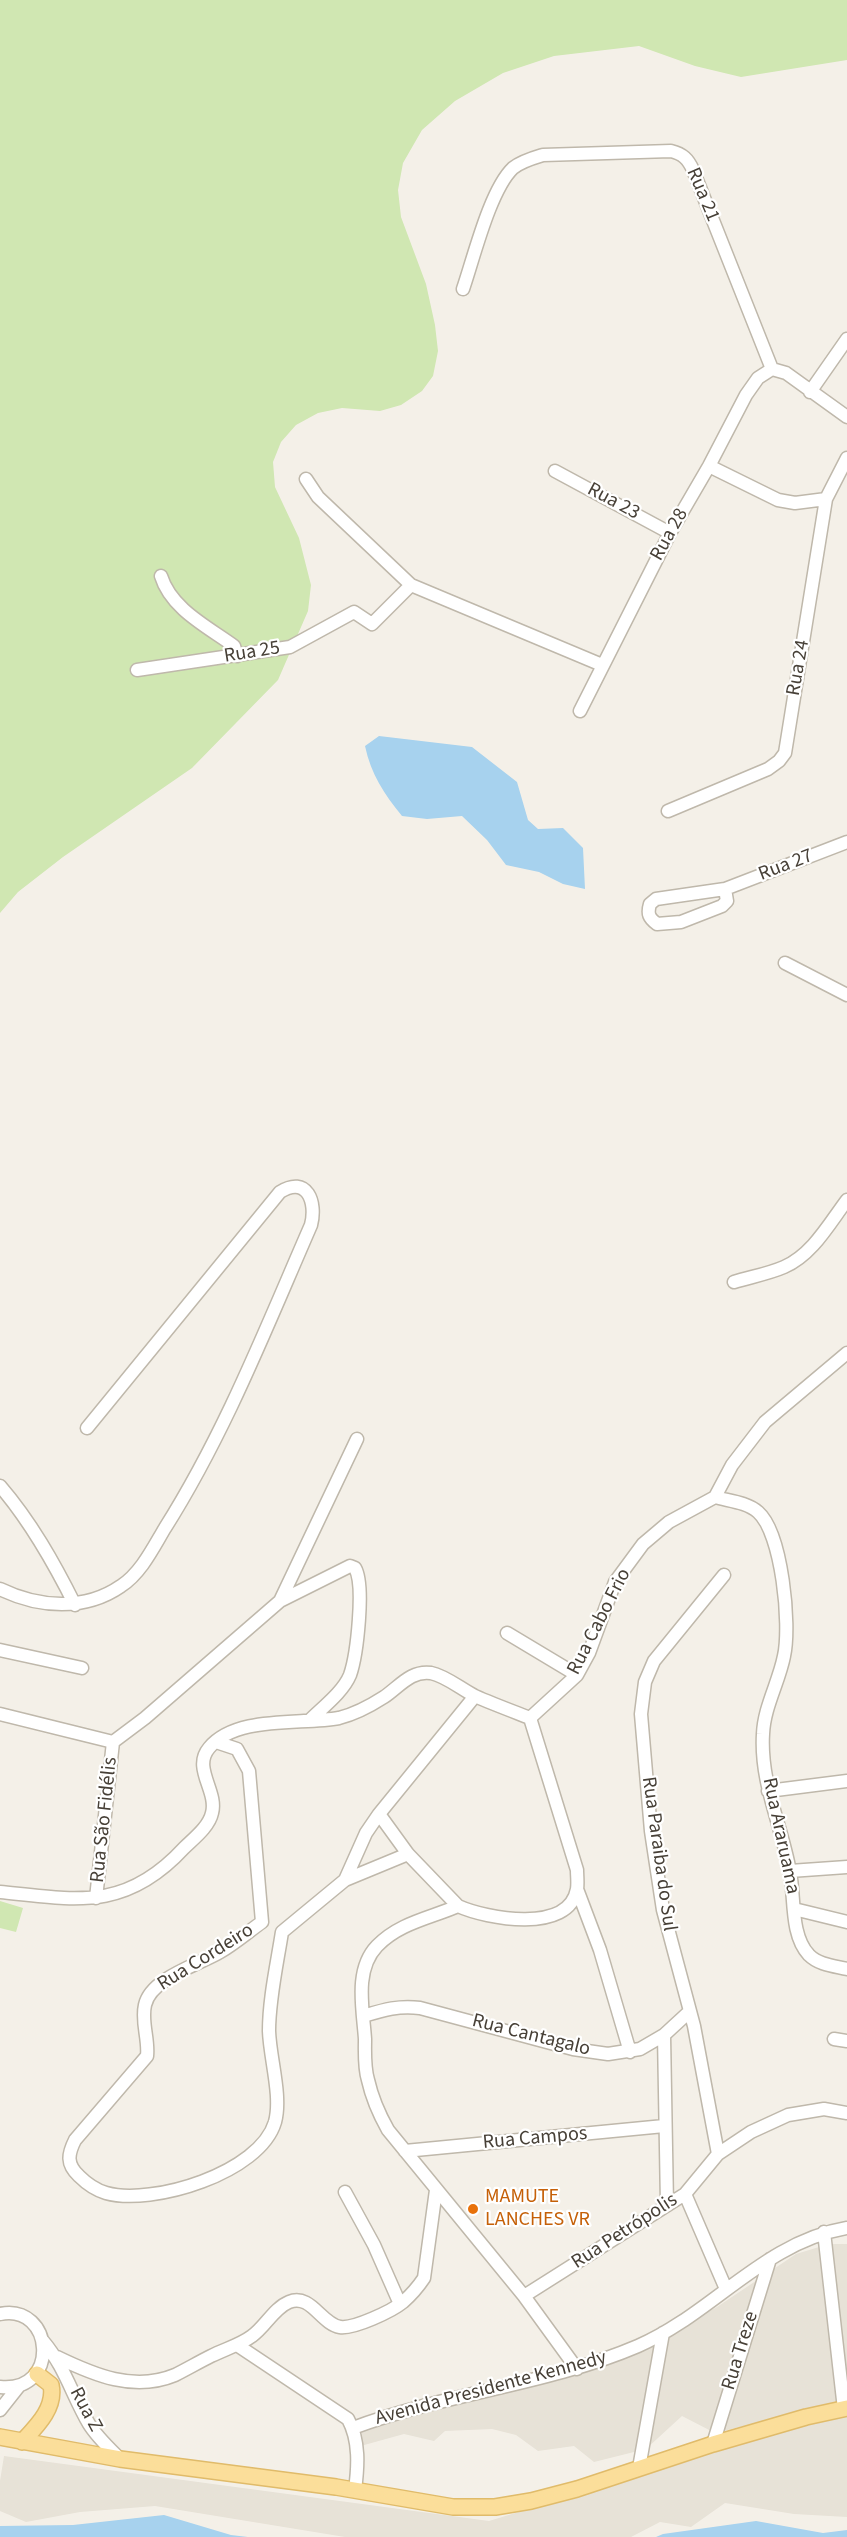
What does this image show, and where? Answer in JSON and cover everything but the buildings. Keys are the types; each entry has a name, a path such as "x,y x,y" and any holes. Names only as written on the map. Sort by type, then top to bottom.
{"main road":[{"path":"22,2442 41,2421 50,2403 51,2385 37,2374"},
{"path":"0,2437 120,2459 355,2490 453,2507 495,2507 531,2501 577,2489 713,2444 846,2408"}],"street":[{"name":"Rua 21","path":"463,289 495,196 505,177 515,167 543,155 671,151 680,153 689,161 693,170 772,369"},
{"path":"810,392 847,339"},
{"path":"772,369 786,373 847,417"},
{"name":"Rua 28","path":"580,711 670,532 709,466 746,395 758,378 772,369"},
{"name":"Rua 24","path":"668,811 768,769 785,753 826,499 847,458"},
{"path":"709,466 778,500 795,503 826,499"},
{"name":"Rua 23","path":"555,471 670,532"},
{"path":"306,479 318,497 411,585 602,665"},
{"path":"161,576 165,590 178,605 234,646 237,656"},
{"name":"Rua 25","path":"137,670 290,646 354,612 372,624 411,585"},
{"name":"Rua 27","path":"725,889 727,901 722,906 681,922 657,924 651,920 648,912 650,904 656,899 725,889 847,842"},
{"path":"785,963 847,995"},
{"path":"0,1589 12,1595 37,1601 75,1605 96,1600 123,1585 143,1563 188,1492 229,1414 311,1225 314,1212 312,1200 306,1191 299,1186 289,1186 280,1192 87,1428"},
{"path":"734,1282 784,1267 800,1258 812,1247 847,1200"},
{"path":"715,1497 732,1465 765,1422 847,1353"},
{"path":"280,1601 357,1439"},
{"path":"0,1486 16,1505 53,1560 75,1605"},
{"name":"Rua Cabo Frio","path":"530,1718 577,1675 589,1653 615,1582 643,1544 669,1522 715,1497"},
{"name":"Rua Araruama","path":"715,1497 746,1504 758,1512 768,1526 786,1593 785,1652 780,1676 768,1705 763,1734 768,1791 790,1871 800,1939 809,1956 825,1965 847,1969"},
{"path":"0,1714 113,1742 146,1718 280,1601 343,1567 350,1566 355,1568 359,1575 356,1648 350,1676 335,1696 310,1720"},
{"name":"Rua Paraiba do Sul","path":"718,2154 698,2045 663,1910 651,1831 641,1714 645,1682 654,1661 724,1575"},
{"path":"507,1633 577,1675"},
{"path":"0,1650 82,1668"},
{"path":"0,1892 73,1899 96,1898 146,1882 164,1870 205,1826 212,1814 213,1801 202,1766 208,1748 216,1742 248,1727 339,1718 364,1710 418,1673 433,1674 475,1696 530,1718 577,1870 577,1889 600,1950 630,2052"},
{"name":"Rua Cordeiro","path":"345,1880 366,1833 379,1814 475,1696"},
{"name":"Rua São Fidélis","path":"96,1898 113,1742"},
{"path":"216,1742 237,1749 249,1771 262,1922"},
{"path":"768,1791 847,1780"},
{"path":"379,1814 408,1854 458,1906 476,1914 503,1918 545,1918 560,1913 570,1904 577,1889"},
{"name":"Rua Cordeiro","path":"282,1932 262,1922 222,1951 159,1984 151,1993 145,2004 147,2056 75,2140 69,2152 69,2163 75,2172 92,2186 104,2193 124,2196 172,2191 206,2179 244,2161 265,2141 275,2122 277,2101 270,2056 269,2027 282,1932 345,1880 408,1854"},
{"path":"790,1871 847,1867"},
{"path":"458,1906 410,1923 390,1934 375,1948 366,1964 361,1989 367,2076 375,2105 388,2130 524,2296 578,2369"},
{"path":"794,1909 847,1922"},
{"name":"Rua Cantagalo","path":"363,2016 405,2006 573,2049 608,2054 640,2049 664,2035 689,2013"},
{"path":"664,2035 667,2205"},
{"path":"834,2039 847,2041"},
{"name":"Rua Petrópolis","path":"524,2296 685,2194 718,2154 751,2132 788,2115 824,2109 847,2113"},
{"name":"Rua Campos","path":"405,2151 664,2126"},
{"path":"0,2314 18,2315 29,2320 57,2357 88,2372 120,2382 146,2382 173,2375 237,2345 262,2328 282,2306 290,2301 300,2300 309,2304 326,2320 338,2326 353,2326 400,2304 417,2289 424,2278 436,2190"},
{"path":"345,2192 379,2254 400,2304"},
{"path":"685,2194 726,2289"},
{"name":"Avenida Presidente Kennedy","path":"353,2428 404,2411 578,2369 640,2345 663,2333 797,2243 824,2232 847,2228"},
{"path":"824,2232 846,2408"},
{"name":"Rua Treze","path":"713,2444 770,2259"},
{"path":"639,2468 663,2333"},
{"path":"0,2410 19,2386 37,2374 44,2358 43,2341"},
{"path":"237,2345 348,2419 353,2428 357,2455 355,2490"},
{"name":"Rua Z","path":"57,2357 89,2424 105,2445 120,2459"},
{"path":"0,2387 19,2386"},
{"path":"79,2452 88,2441 89,2424"}],"shaded area":[{"path":"829,2244 847,2244 847,2401 715,2433 682,2416 646,2449 594,2462 574,2446 538,2451 516,2435 492,2429 445,2431 434,2441 404,2434 357,2447 364,2427 613,2362 717,2307 796,2254"},
{"path":"847,2416 847,2517 794,2514 725,2503 691,2527 660,2522 631,2537 345,2537 155,2506 80,2512 26,2522 0,2511 0,2481 4,2456 489,2521 814,2422"}],"green space":[{"path":"0,0 847,0 847,60 741,77 695,66 639,46 554,56 503,73 455,101 422,130 403,163 398,190 401,217 426,284 435,325 438,351 433,376 422,391 401,405 380,411 342,408 318,413 296,425 281,442 273,462 275,487 299,538 311,585 308,611 278,680 192,768 63,857 18,892 0,913"},
{"path":"0,1901 23,1908 16,1932 0,1928"}],"water":[{"path":"379,736 472,747 517,782 528,820 538,829 563,828 583,848 585,889 563,884 539,872 506,865 487,840 462,816 427,819 402,816 379,783 365,746"},
{"path":"164,2515 231,2535 248,2537 0,2537 0,2526 73,2525"},
{"path":"756,2521 823,2533 847,2530 847,2537 656,2537 663,2534"}],"place":[{"name":"MAMUTE LANCHES VR","path":"473,2209"}]}
